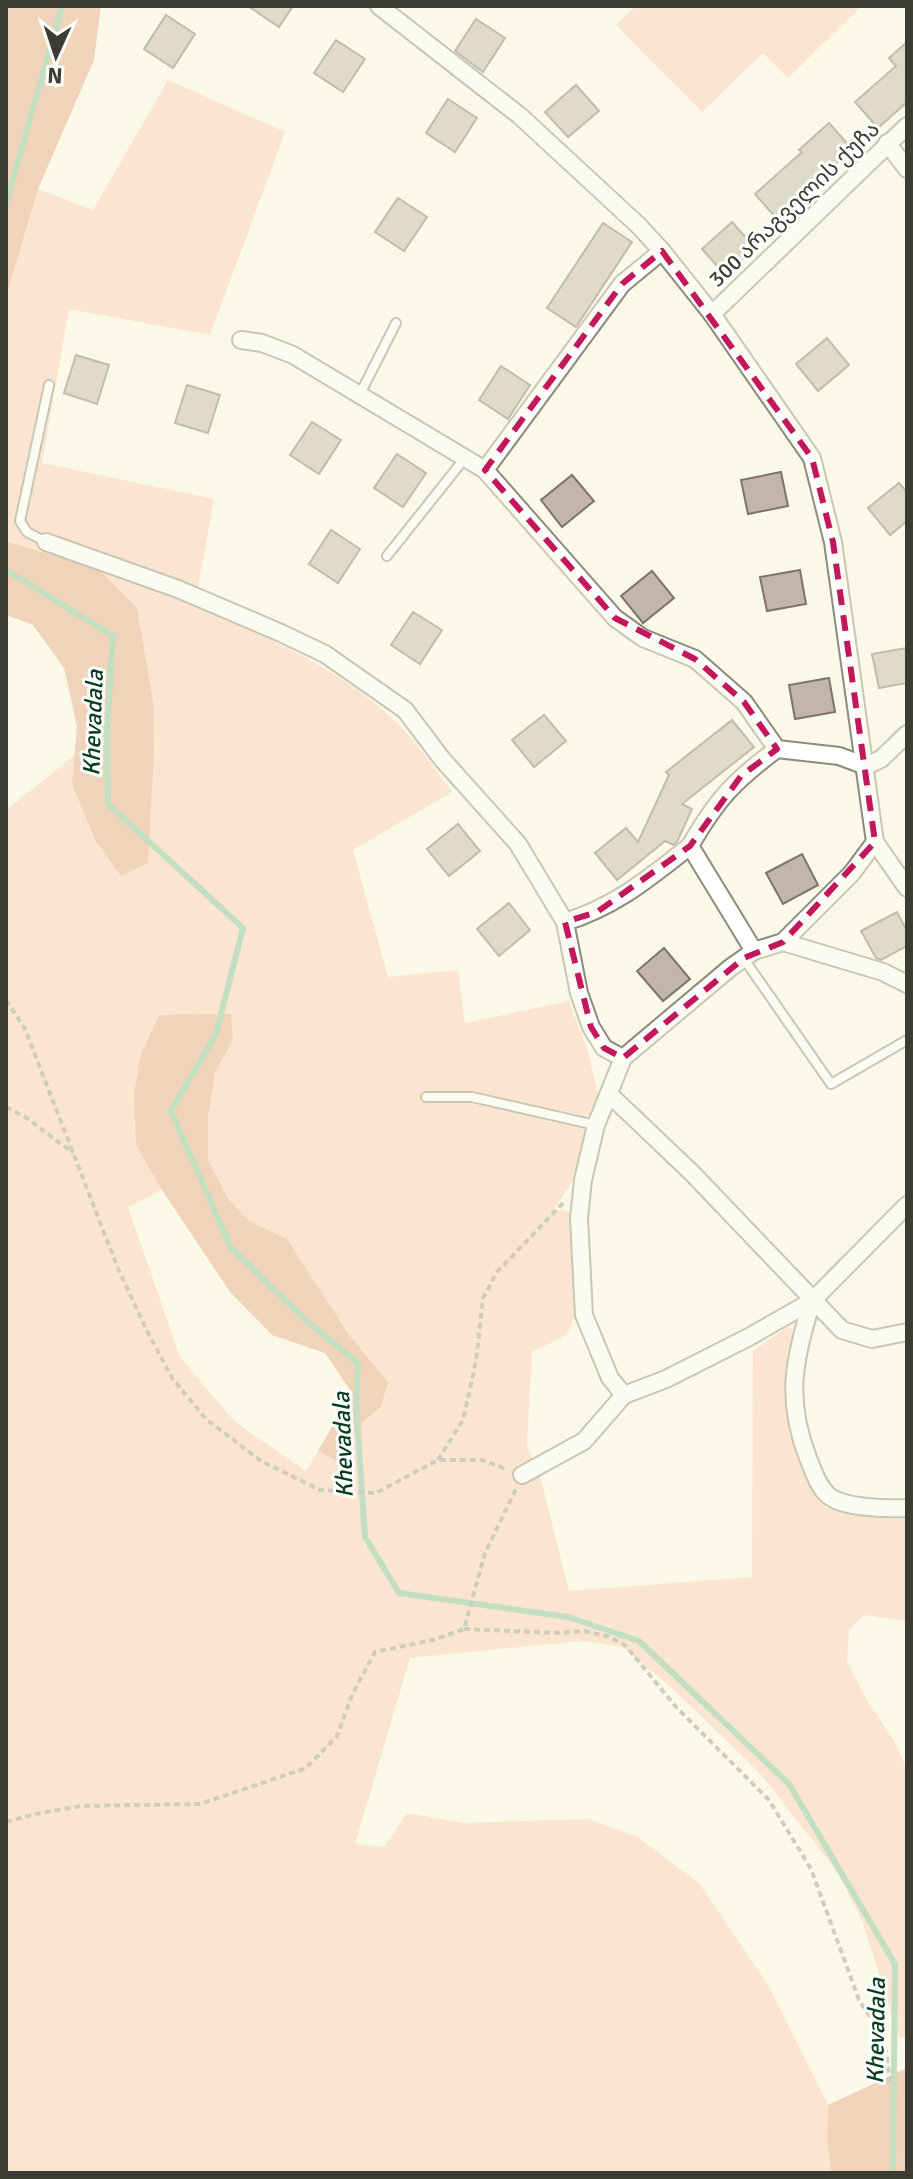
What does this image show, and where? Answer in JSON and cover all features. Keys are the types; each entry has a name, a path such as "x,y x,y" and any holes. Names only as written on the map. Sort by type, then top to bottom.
{"street":[{"path":"379,6 520,116 662,251 712,314 812,458 833,542 875,842 907,888"},
{"name":"300 არაგველის ქუჩა","path":"712,314 907,126"},
{"path":"887,143 907,169"},
{"path":"485,470 622,284 662,251"},
{"path":"241,340 262,343 293,355 485,470 615,618 643,638 695,659 744,702 777,749"},
{"path":"46,542 178,589 292,638 325,654 405,710 442,759 518,844 565,922 579,993 591,1027 604,1048 623,1058"},
{"path":"565,922 597,912 643,883 690,846 711,809 741,776 777,749 839,756 866,766 881,759 907,734"},
{"path":"624,1395 610,1378 584,1315 579,1218 583,1180 596,1125 623,1058 749,954 783,942 852,873 875,842"},
{"path":"690,846 749,954"},
{"path":"783,942 883,972 907,984"},
{"path":"609,1094 692,1173 842,1330 872,1339 907,1332"},
{"path":"522,1475 584,1441 624,1395 680,1372 812,1301 907,1205"},
{"path":"812,1301 796,1352 793,1392 798,1433 815,1476 829,1497 873,1510 907,1508"}],"lane":[{"path":"360,395 396,323"},
{"path":"46,542 27,532 20,521 49,385"},
{"path":"387,556 465,458"},
{"path":"749,954 831,1084 907,1040"},
{"path":"426,1097 472,1097 596,1125"}],"path":[{"path":"6,1000 25,1029 117,1266 145,1327 172,1378 206,1419 261,1461 320,1490 376,1493 438,1460 482,1460 522,1475 485,1553 464,1629"},
{"path":"6,1107 27,1118 74,1154"},
{"path":"438,1460 463,1420 476,1361 483,1298 497,1272 583,1180"},
{"path":"6,1822 82,1806 200,1804 306,1768 337,1736 352,1695 375,1652 433,1640 464,1629 557,1633 584,1631 607,1636 625,1645 676,1707 769,1800 811,1869 859,2000 879,2030 887,2055 890,2087"}],"highlighted area":[{"path":"662,251 812,458 833,542 875,842 783,942 744,958 623,1058 604,1048 591,1027 565,922 597,912 690,846 741,776 777,749 744,702 695,659 615,618 485,470 622,284"}],"shaded area":[{"path":"6,6 101,6 94,60 38,189 6,298"},
{"path":"636,6 862,6 788,78 763,53 702,112 616,25"},
{"path":"168,80 285,132 210,335 69,309 42,463 214,499 198,588 189,602 300,654 352,686 406,733 452,792 353,850 388,977 458,970 465,1023 569,1001 588,1052 598,1094 577,1175 554,1209 572,1212 575,1312 565,1335 532,1352 527,1445 542,1483 569,1591 752,1577 753,1351 789,1326 794,1333 787,1356 788,1407 797,1458 825,1508 907,1514 907,1621 864,1615 849,1630 847,1662 907,1769 907,2037 899,2037 863,1923 838,1873 759,1772 673,1689 622,1647 582,1641 410,1658 355,1844 384,1847 407,1813 465,1823 589,1819 638,1837 699,1883 768,1985 828,2105 827,2138 831,2173 6,2173 6,810 75,755 72,785 96,842 121,876 98,569 6,541 6,298 38,189 93,210","holes":["231,1014 233,1040 215,1072 208,1118 208,1160 229,1200 249,1221 287,1239 350,1336 388,1382 381,1407 358,1426 346,1448 353,1469 318,1451 306,1471 234,1421 180,1357 128,1207 162,1190"]},
{"path":"6,541 98,569 137,608 153,701 154,751 148,863 121,876 96,842 72,785 77,726 64,668 33,625 6,615"},
{"path":"231,1014 233,1040 215,1072 208,1118 208,1160 229,1200 249,1221 287,1239 350,1336 388,1382 381,1407 358,1426 347,1448 354,1470 318,1451 352,1393 325,1353 272,1335 230,1292 136,1145 134,1094 140,1057 159,1015"},
{"path":"907,2068 907,2173 831,2173 827,2138 828,2105"}],"building":[{"path":"248,6 293,6 279,27"},
{"path":"166,15 195,34 173,68 144,49"},
{"path":"476,19 505,38 483,72 455,51"},
{"path":"336,40 365,59 343,92 314,73"},
{"path":"907,42 907,102 878,128 855,102 896,66 889,58"},
{"path":"576,85 599,111 568,137 545,112"},
{"path":"448,99 477,118 455,152 426,133"},
{"path":"829,123 852,149 778,220 755,194"},
{"path":"398,198 427,217 404,251 375,232"},
{"path":"732,222 755,248 725,275 702,249"},
{"path":"603,223 632,242 576,327 547,308"},
{"path":"827,338 849,365 818,391 796,364"},
{"path":"76,355 109,365 97,404 64,393"},
{"path":"501,366 530,385 508,419 479,400"},
{"path":"187,385 220,395 208,433 175,423"},
{"path":"312,422 341,440 319,474 290,455"},
{"path":"397,454 426,473 403,507 374,488"},
{"path":"781,472 788,506 748,514 741,480"},
{"path":"572,475 594,501 562,527 541,500"},
{"path":"899,483 907,492 907,521 890,535 868,508"},
{"path":"331,530 360,549 338,583 309,564"},
{"path":"800,570 806,604 767,611 760,577"},
{"path":"652,571 674,598 643,623 621,596"},
{"path":"413,612 442,630 420,664 391,645"},
{"path":"907,648 907,683 879,688 872,654"},
{"path":"829,678 835,712 795,719 789,685"},
{"path":"544,715 566,741 534,767 512,740"},
{"path":"732,720 754,747 682,804 692,809 674,845 665,841 617,880 595,853 626,828 638,842 669,775 666,772"},
{"path":"458,824 480,851 449,876 427,849"},
{"path":"802,854 818,885 783,904 766,873"},
{"path":"509,903 530,930 499,956 477,929"},
{"path":"897,912 907,931 907,946 881,960 876,958 861,931"},
{"path":"664,948 690,979 663,1001 637,971"}],"waterway":[{"name":"Khevadala","path":"6,204 62,6"},
{"name":"Khevadala","path":"6,570 113,636 107,735 108,804 243,928 216,1034 171,1111 231,1248 308,1322 358,1363 356,1403 365,1537 399,1593 568,1617 639,1641 789,1784 895,1964 893,2173"}]}
